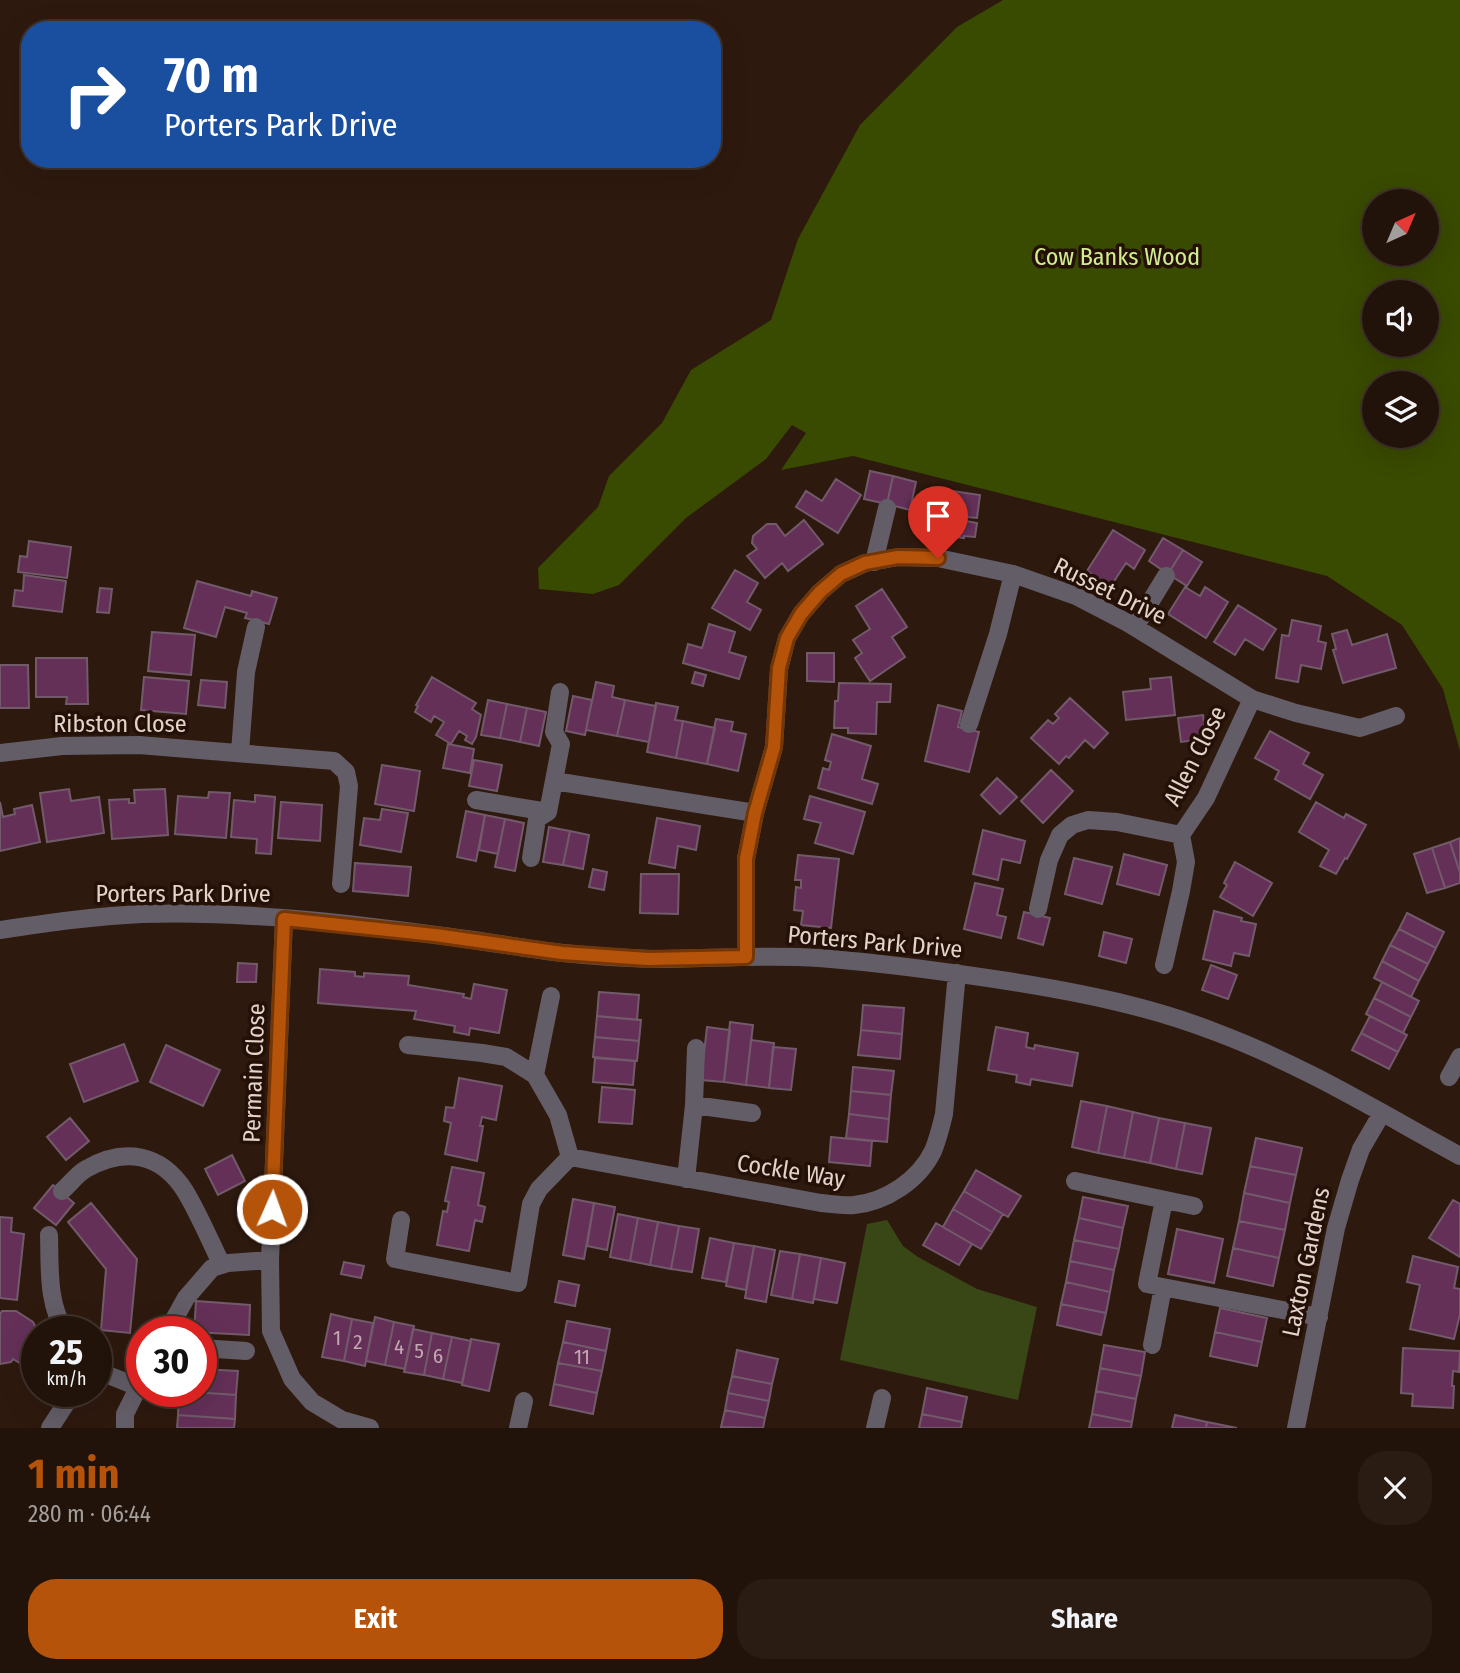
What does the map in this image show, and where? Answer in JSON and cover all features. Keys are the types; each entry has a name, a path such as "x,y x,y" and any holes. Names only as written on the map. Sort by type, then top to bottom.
{"street":[{"path":"874,562 887,508"},
{"name":"Russet Drive","path":"746,957 746,859 755,813 774,747 779,668 787,638 801,614 820,592 841,574 865,563 898,557 938,558 1013,574 1076,596 1135,627 1252,699 1296,713 1360,728 1396,716"},
{"path":"968,724 999,634 1013,574"},
{"path":"1135,627 1166,576"},
{"path":"240,752 246,672 256,627"},
{"path":"531,858 537,819 548,812 561,744 554,732 560,692"},
{"name":"Allen Close","path":"1181,835 1206,798 1252,699"},
{"name":"Ribston Close","path":"0,752 62,746 139,745 334,761 346,772 349,786 341,884"},
{"path":"554,781 755,813"},
{"path":"476,800 548,812"},
{"path":"1038,909 1049,860 1060,835 1072,825 1088,820 1117,822 1181,835 1186,862 1164,965"},
{"name":"Porters Park Drive","path":"0,930 59,921 142,914 212,915 284,919 435,935 562,953 648,959 813,957 957,973 1085,994 1150,1010 1206,1028 1324,1081 1460,1156"},
{"name":"Permain Close","path":"284,919 270,1260 271,1331 292,1380 313,1402 342,1420 370,1428"},
{"name":"Cockle Way","path":"570,1157 821,1203 855,1205 883,1198 902,1187 918,1172 932,1154 939,1136 944,1114 957,973"},
{"path":"535,1075 551,996"},
{"path":"401,1220 395,1259 517,1283 531,1204 539,1189 570,1157 558,1115 535,1075 506,1057 408,1045"},
{"path":"686,1179 694,1105 696,1048"},
{"path":"1449,1077 1460,1057"},
{"path":"694,1105 752,1113"},
{"name":"Laxton Gardens","path":"1296,1428 1336,1228 1361,1149 1382,1113"},
{"path":"62,1191 83,1170 107,1159 132,1155 150,1159 168,1171 184,1190 222,1265"},
{"path":"1075,1181 1194,1206"},
{"path":"1164,1200 1147,1284 1319,1318"},
{"path":"49,1235 51,1293 58,1316"},
{"path":"176,1316 186,1298 212,1268 270,1260"},
{"path":"1152,1345 1163,1287"},
{"path":"217,1349 246,1351"},
{"path":"875,1428 882,1398"},
{"path":"518,1428 524,1401"},
{"path":"50,1428 64,1407"},
{"path":"125,1428 125,1414 128,1407"}],"green space":[{"name":"Cow Banks Wood","path":"1003,0 1460,0 1460,751 1443,689 1402,625 1327,576 853,456 781,470 806,433 792,425 766,459 686,518 619,585 593,594 539,589 538,568 598,507 609,476 662,423 691,370 771,320 798,239 860,125 957,27"},
{"path":"887,1220 903,1246 918,1257 977,1289 1037,1307 1018,1400 840,1360 867,1224"}],"building":[{"path":"870,471 893,476 887,504 864,499"},
{"path":"893,476 916,482 910,510 887,504"},
{"path":"836,479 861,495 838,533 796,507 806,491 822,501"},
{"path":"939,489 980,495 977,518 967,517 966,521 977,523 975,537 933,534"},
{"path":"804,520 823,544 788,571 782,563 765,578 747,556 757,549 752,543 753,536 767,524 776,524 785,536"},
{"path":"1113,530 1145,550 1134,569 1126,563 1111,586 1087,571"},
{"path":"1163,538 1183,550 1168,574 1149,561"},
{"path":"29,541 71,547 67,578 18,572 20,556 27,557"},
{"path":"1183,550 1202,562 1187,586 1168,574"},
{"path":"735,570 758,583 747,602 761,610 750,630 712,608"},
{"path":"24,575 66,581 62,612 13,606 15,590 23,591"},
{"path":"197,581 251,596 252,591 277,598 269,624 245,618 247,613 225,607 216,637 184,628"},
{"path":"1185,587 1200,596 1205,587 1228,602 1206,638 1168,614"},
{"path":"100,588 112,589 109,613 97,612"},
{"path":"882,589 907,627 892,637 905,657 870,681 855,658 862,653 853,640 870,629 856,606"},
{"path":"1238,605 1276,629 1263,650 1245,639 1235,655 1214,642"},
{"path":"1292,620 1321,626 1318,641 1326,643 1321,669 1301,665 1298,682 1276,678 1282,635 1289,636"},
{"path":"709,624 735,632 729,652 746,657 739,679 683,663 688,644 702,648"},
{"path":"1347,630 1352,645 1387,634 1396,668 1343,683 1333,650 1336,649 1332,634"},
{"path":"152,632 195,635 191,675 148,671"},
{"path":"807,653 834,653 834,682 807,681"},
{"path":"36,658 87,658 88,704 66,704 67,697 36,697"},
{"path":"0,665 28,665 29,708 0,708"},
{"path":"695,672 706,675 703,686 692,683"},
{"path":"144,677 189,681 186,714 141,710"},
{"path":"432,677 476,703 472,709 481,715 472,744 465,740 467,736 459,731 451,744 436,735 444,722 434,716 431,722 415,712 418,706 416,705"},
{"path":"1171,677 1175,715 1126,720 1123,692 1151,689 1150,679"},
{"path":"201,680 227,682 225,708 198,705"},
{"path":"596,682 614,686 612,697 625,700 617,736 586,730"},
{"path":"839,683 891,684 890,702 877,702 876,734 848,733 848,728 834,728"},
{"path":"573,696 592,700 585,735 566,731"},
{"path":"1070,698 1108,733 1094,748 1085,740 1069,758 1066,756 1059,764 1031,738 1048,720 1053,724 1059,718 1055,714"},
{"path":"488,700 507,704 500,738 481,735"},
{"path":"625,700 656,706 649,742 617,736"},
{"path":"656,703 678,707 675,720 683,721 676,758 647,752"},
{"path":"507,704 527,708 520,742 500,738"},
{"path":"938,705 962,711 958,727 979,732 969,772 925,761"},
{"path":"527,708 546,712 539,746 520,742"},
{"path":"1203,715 1206,739 1181,742 1178,718"},
{"path":"716,719 733,722 731,731 746,734 738,771 707,764"},
{"path":"683,721 715,728 707,764 676,758"},
{"path":"1270,731 1309,753 1303,764 1323,775 1310,799 1275,779 1279,771 1255,758"},
{"path":"832,734 871,746 862,779 878,784 872,804 818,788 823,768 829,770 831,762 825,760"},
{"path":"448,744 474,749 470,773 443,768"},
{"path":"474,760 502,765 497,791 469,786"},
{"path":"382,765 420,771 414,811 375,804"},
{"path":"1051,770 1073,791 1043,823 1021,801"},
{"path":"997,778 1017,797 1000,814 981,795"},
{"path":"69,789 71,801 99,797 104,833 47,842 40,793"},
{"path":"165,789 168,835 112,839 109,800 129,799 129,803 135,803 134,790"},
{"path":"209,792 230,793 226,838 175,834 178,796 208,798"},
{"path":"255,795 275,797 271,854 256,853 257,839 231,837 234,800 255,802"},
{"path":"810,796 865,812 853,854 815,843 821,823 804,819"},
{"path":"0,802 3,817 15,814 14,809 32,805 40,842 0,851"},
{"path":"281,802 322,805 320,841 278,838"},
{"path":"1316,802 1344,818 1346,814 1366,825 1336,874 1320,866 1329,850 1299,832"},
{"path":"382,809 408,813 401,852 360,845 364,818 380,820"},
{"path":"466,811 485,815 476,861 457,857"},
{"path":"485,815 505,819 498,854 479,850"},
{"path":"657,818 700,826 696,850 678,846 675,868 649,863"},
{"path":"505,819 524,823 515,871 495,867"},
{"path":"549,827 570,831 563,865 543,862"},
{"path":"983,830 1025,841 1020,863 1002,859 998,880 973,874"},
{"path":"570,831 589,835 583,869 563,865"},
{"path":"1460,838 1460,873 1450,842"},
{"path":"1450,842 1460,873 1460,883 1445,888 1432,848"},
{"path":"1432,848 1445,888 1427,893 1414,854"},
{"path":"1124,854 1167,865 1159,895 1117,884"},
{"path":"798,855 839,859 831,928 801,925 803,911 794,910 796,887 801,888 801,880 795,880"},
{"path":"1074,858 1112,867 1102,904 1065,894"},
{"path":"1235,862 1272,883 1253,916 1220,897"},
{"path":"355,863 411,867 408,896 353,891"},
{"path":"593,869 607,872 604,890 589,887"},
{"path":"641,874 679,874 678,914 640,913"},
{"path":"975,883 1003,889 997,915 1006,917 1001,938 964,929"},
{"path":"1214,911 1256,924 1249,956 1234,953 1231,966 1203,959"},
{"path":"1024,912 1050,918 1043,945 1018,938"},
{"path":"1407,913 1444,932 1436,948 1399,929"},
{"path":"1399,929 1436,948 1428,964 1390,945"},
{"path":"1104,932 1132,939 1126,963 1099,956"},
{"path":"1390,945 1428,964 1419,981 1382,961"},
{"path":"1382,961 1419,981 1411,997 1374,978"},
{"path":"238,963 257,964 256,982 237,982"},
{"path":"1211,965 1237,975 1228,999 1202,990"},
{"path":"320,969 355,972 355,976 364,977 364,973 409,976 408,985 464,994 463,997 471,999 474,984 507,990 499,1033 470,1028 469,1035 454,1032 455,1026 414,1019 416,1011 318,1003"},
{"path":"1382,982 1419,1001 1411,1017 1374,998"},
{"path":"599,992 639,995 637,1020 597,1016"},
{"path":"1374,998 1411,1017 1403,1033 1366,1014"},
{"path":"863,1005 904,1008 902,1034 861,1030"},
{"path":"597,1016 641,1020 639,1041 595,1037"},
{"path":"1370,1016 1407,1035 1398,1052 1361,1033"},
{"path":"730,1022 753,1025 746,1085 724,1082"},
{"path":"707,1027 730,1030 724,1082 701,1080"},
{"path":"996,1027 1028,1033 1026,1047 1034,1049 1035,1045 1078,1053 1072,1086 1031,1079 1030,1085 1016,1082 1017,1075 988,1070"},
{"path":"861,1030 902,1034 900,1059 858,1055"},
{"path":"1361,1033 1398,1052 1389,1069 1352,1050"},
{"path":"595,1037 639,1041 637,1061 593,1057"},
{"path":"751,1040 774,1043 769,1088 746,1085"},
{"path":"124,1044 138,1081 84,1102 70,1064"},
{"path":"166,1045 220,1070 203,1106 150,1082"},
{"path":"773,1047 796,1049 791,1090 769,1088"},
{"path":"595,1058 635,1061 633,1085 593,1082"},
{"path":"853,1067 894,1071 891,1095 851,1091"},
{"path":"459,1078 502,1086 496,1120 482,1117 477,1161 445,1154 451,1123 444,1121 446,1107 454,1108"},
{"path":"602,1087 635,1090 632,1124 599,1122"},
{"path":"851,1091 891,1095 889,1119 849,1114"},
{"path":"1081,1101 1107,1106 1098,1153 1072,1147"},
{"path":"1107,1106 1133,1112 1124,1158 1098,1153"},
{"path":"1133,1112 1159,1118 1150,1163 1124,1158"},
{"path":"849,1114 889,1119 887,1142 846,1138"},
{"path":"70,1118 89,1141 66,1160 47,1137"},
{"path":"1159,1118 1185,1123 1176,1169 1150,1163"},
{"path":"1185,1123 1211,1128 1202,1174 1176,1169"},
{"path":"831,1137 872,1141 870,1166 829,1162"},
{"path":"1256,1138 1302,1148 1296,1175 1250,1166"},
{"path":"232,1155 245,1181 218,1195 205,1169"},
{"path":"1250,1166 1296,1175 1290,1203 1244,1193"},
{"path":"452,1167 484,1173 478,1205 485,1207 482,1222 475,1220 469,1251 437,1245 443,1211 447,1212 449,1202 445,1201"},
{"path":"976,1170 1021,1196 1008,1217 964,1191"},
{"path":"53,1185 74,1203 56,1225 34,1208"},
{"path":"964,1191 1003,1214 992,1232 953,1209"},
{"path":"1244,1193 1290,1203 1285,1230 1239,1221"},
{"path":"1083,1197 1128,1206 1123,1228 1079,1218"},
{"path":"573,1199 594,1203 584,1259 563,1255"},
{"path":"1453,1200 1460,1204 1460,1257 1429,1238"},
{"path":"91,1203 137,1259 132,1316 126,1316 126,1333 112,1331 112,1316 102,1316 106,1269 68,1222"},
{"path":"594,1203 615,1207 607,1250 587,1246"},
{"path":"953,1209 992,1232 981,1249 943,1227"},
{"path":"618,1214 638,1218 630,1261 610,1257"},
{"path":"0,1217 12,1218 11,1232 24,1234 17,1300 0,1298"},
{"path":"638,1218 658,1222 650,1265 630,1261"},
{"path":"1079,1218 1123,1228 1119,1249 1074,1240"},
{"path":"1239,1221 1285,1230 1279,1258 1233,1248"},
{"path":"658,1222 679,1226 671,1269 650,1265"},
{"path":"936,1223 972,1244 959,1265 923,1245"},
{"path":"679,1226 699,1229 692,1272 671,1269"},
{"path":"1177,1229 1223,1239 1214,1283 1168,1274"},
{"path":"710,1238 734,1243 726,1282 702,1278"},
{"path":"1074,1240 1119,1249 1114,1270 1070,1261"},
{"path":"734,1243 754,1246 746,1290 726,1286"},
{"path":"754,1246 775,1250 766,1302 745,1298"},
{"path":"1233,1248 1279,1258 1273,1286 1227,1276"},
{"path":"780,1251 800,1254 792,1299 771,1295"},
{"path":"800,1254 821,1258 813,1303 792,1299"},
{"path":"1413,1256 1458,1267 1454,1288 1460,1289 1460,1314 1454,1339 1410,1329 1420,1285 1407,1282"},
{"path":"821,1258 845,1263 837,1303 814,1299"},
{"path":"1070,1261 1114,1270 1110,1292 1066,1282"},
{"path":"344,1262 364,1266 361,1278 341,1274"},
{"path":"559,1281 579,1285 575,1306 555,1302"},
{"path":"1066,1282 1110,1292 1106,1313 1061,1304"},
{"path":"196,1301 250,1305 249,1335 217,1333 217,1316 195,1316"},
{"path":"1061,1304 1106,1313 1101,1335 1057,1325"},
{"path":"1220,1308 1267,1318 1262,1342 1215,1332"},
{"path":"2,1311 16,1311 24,1316 21,1316 21,1364 13,1359 0,1364"},
{"path":"331,1314 352,1319 344,1361 322,1357"},
{"path":"375,1317 394,1322 385,1365 366,1361"},
{"path":"352,1319 373,1323 365,1366 344,1361"},
{"path":"567,1321 610,1329 606,1351 563,1342"},
{"path":"394,1322 414,1326 405,1369 385,1365"},
{"path":"413,1329 432,1333 424,1375 404,1372"},
{"path":"1215,1332 1262,1342 1257,1366 1210,1356"},
{"path":"432,1333 452,1337 443,1379 424,1375"},
{"path":"452,1337 471,1341 462,1383 443,1379"},
{"path":"471,1339 499,1344 489,1391 462,1385"},
{"path":"563,1342 606,1351 602,1371 558,1363"},
{"path":"1104,1345 1145,1352 1141,1376 1100,1368"},
{"path":"1403,1348 1460,1351 1459,1372 1453,1371 1453,1408 1412,1406 1413,1394 1401,1393"},
{"path":"737,1350 778,1359 772,1384 732,1376"},
{"path":"558,1363 602,1371 597,1393 554,1384"},
{"path":"1100,1368 1141,1376 1136,1399 1096,1391"},
{"path":"217,1370 238,1371 236,1395 217,1394"},
{"path":"732,1376 772,1384 769,1401 728,1393"},
{"path":"554,1384 597,1393 593,1414 550,1405"},
{"path":"927,1388 967,1397 962,1422 922,1414"},
{"path":"1096,1391 1136,1399 1132,1422 1092,1414"},
{"path":"728,1393 769,1401 765,1418 725,1410"},
{"path":"217,1394 236,1395 235,1419 178,1415 178,1407 217,1407"},
{"path":"725,1410 765,1418 763,1428 721,1427"},
{"path":"922,1414 962,1422 961,1428 919,1428"},
{"path":"1092,1414 1132,1422 1131,1428 1089,1428"},
{"path":"178,1415 235,1419 234,1428 177,1428"},
{"path":"1175,1415 1207,1422 1206,1428 1172,1428"},
{"path":"1207,1422 1237,1428 1206,1428"}],"route":[{"path":"272,1209 284,919 435,935 562,953 648,959 746,957 746,859 755,813 774,747 779,668 787,638 801,614 820,592 841,574 865,563 898,557 938,558"}]}
